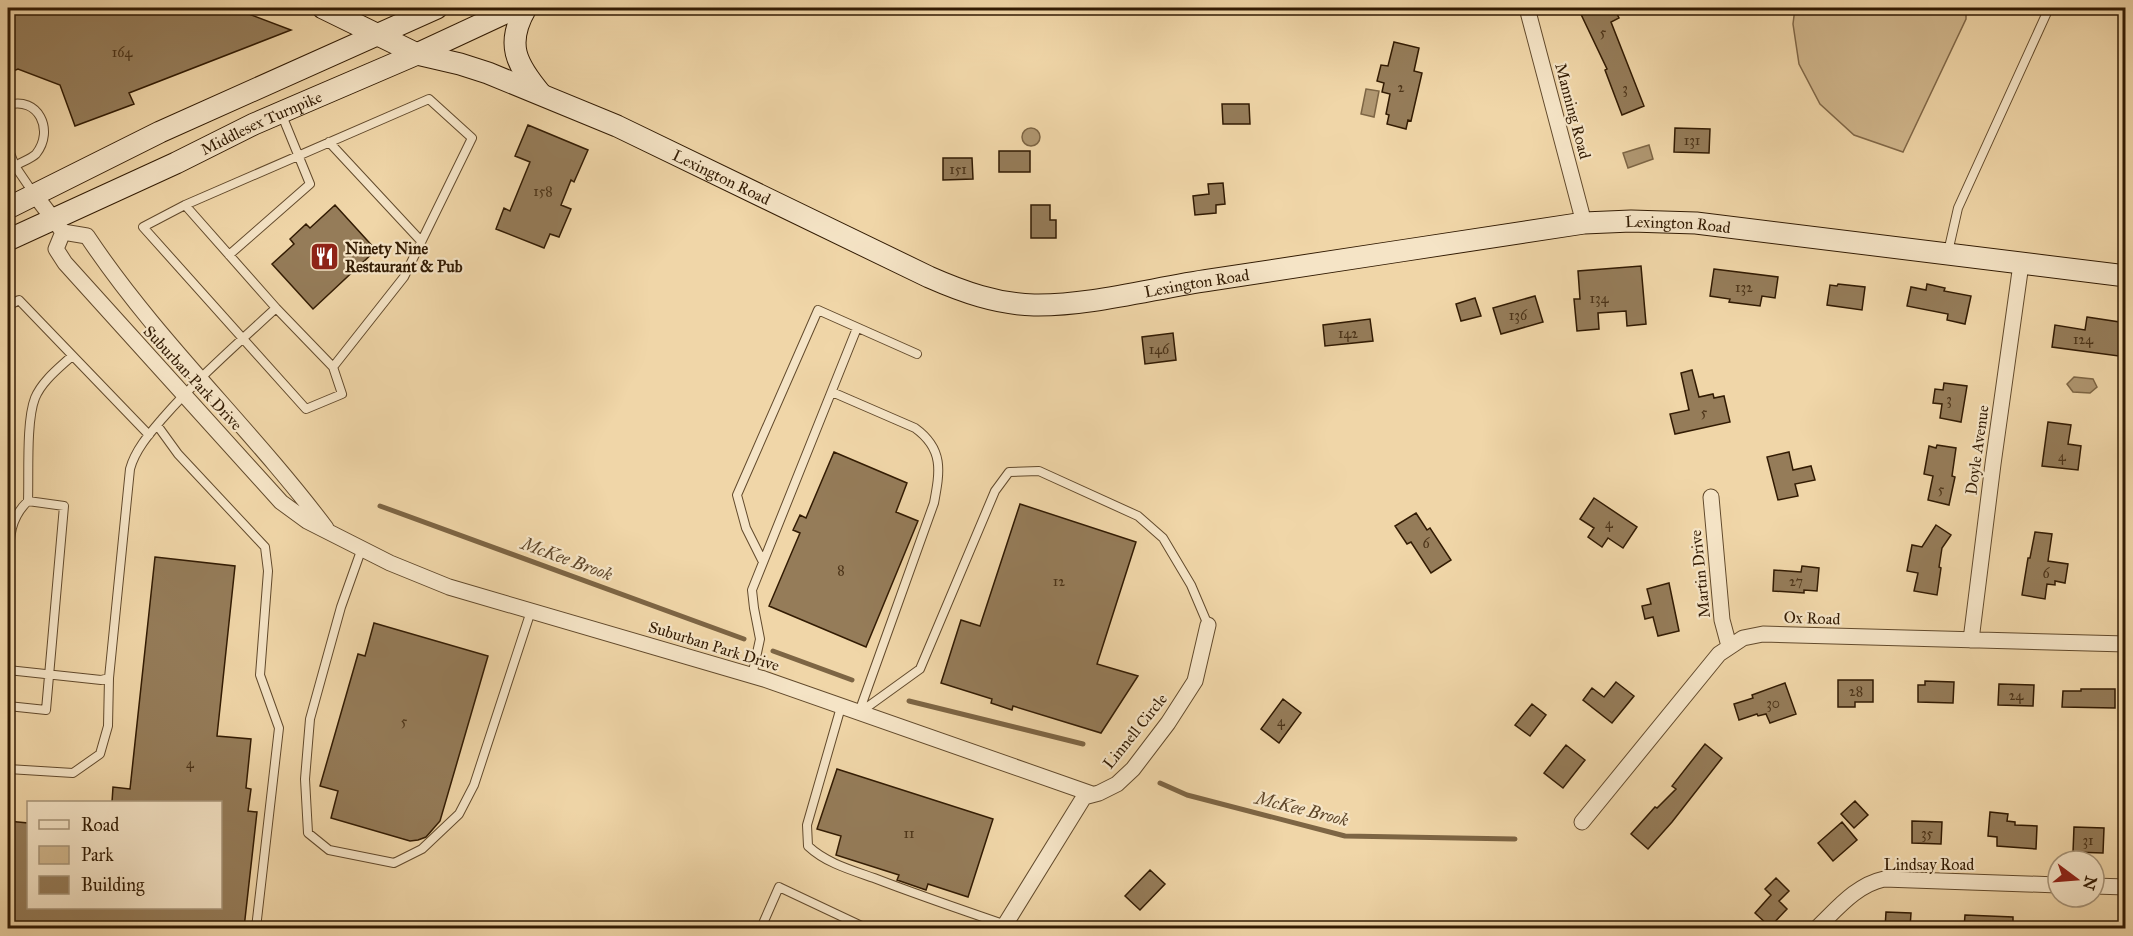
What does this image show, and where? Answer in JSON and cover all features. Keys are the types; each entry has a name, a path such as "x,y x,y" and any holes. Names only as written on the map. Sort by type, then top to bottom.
{"street":[{"name":"Lexington Road","path":"323,8 417,54 488,73 617,126 954,288 999,301 1034,305 1083,302 1169,286 1584,223 1631,221 1696,223 1948,252 2021,264 2126,276"},
{"name":"Middlesex Turnpike","path":"8,208 160,132 374,34 437,8"},
{"name":"Middlesex Turnpike","path":"8,240 58,226 176,163 280,112 417,54 516,8"},
{"path":"526,8 516,26 515,52 524,74 541,94"},
{"name":"Manning Road","path":"1527,8 1584,223"},
{"path":"35,195 58,226"},
{"name":"Suburban Park Drive","path":"328,531 275,464 199,379 112,273 87,236 58,226 56,249 65,263 281,502 307,520 328,531 362,548 390,563 450,586 752,676 1092,795"},
{"name":"Doyle Avenue","path":"1971,640 2021,264"},
{"name":"Martin Drive","path":"1711,497 1722,620 1729,646"},
{"name":"Linnell Circle","path":"1005,927 1084,797 1117,784 1133,769 1168,723 1195,681 1208,626"},
{"name":"Ox Road","path":"1582,822 1719,654 1743,638 1763,634 2126,644"},
{"name":"Lindsay Road","path":"1817,928 1852,895 1884,879 2046,885"},
{"path":"2106,886 2126,887"}],"lane":[{"path":"1948,252 1958,208 2049,8"},
{"path":"185,205 276,308 333,367 342,394 306,409 143,227 185,205 429,99 471,138 404,277 333,367"},
{"path":"8,105 17,102 36,109 43,122 44,139 35,155 15,166"},
{"path":"229,255 310,184 280,112"},
{"path":"329,142 421,241"},
{"path":"8,148 15,166 35,195"},
{"path":"8,306 19,300 149,435"},
{"path":"8,769 73,773 100,754 108,726 109,678 132,460 149,435 183,395 276,308"},
{"path":"763,562 746,528 737,495 818,310 917,354"},
{"path":"752,676 760,639 752,590 857,328"},
{"path":"8,576 12,521 18,510 28,501 31,418 35,397 51,374 72,356"},
{"path":"832,392 915,428 927,436 934,448 939,467 934,503 859,713"},
{"path":"157,425 178,454 265,547 268,571 260,675 279,728 256,928"},
{"path":"859,713 920,669 995,491 1009,472 1038,471 1138,516 1164,538 1191,585 1208,626"},
{"path":"8,706 46,710 64,506 28,501"},
{"path":"362,548 341,607 310,719 305,779 308,833 328,850 394,863 422,849 459,814 474,785 531,611"},
{"path":"8,670 101,680 109,678"},
{"path":"841,707 807,825 808,846 819,857 1005,927"},
{"path":"761,928 780,887 866,928"}],"green space":[{"path":"1795,8 1966,8 1966,19 1903,152 1854,135 1820,104 1799,64 1793,24"}],"shaded area":[{"path":"1366,89 1379,91 1374,117 1361,114"},
{"path":"1027,128 1035,128 1040,133 1038,144 1027,146 1022,141 1022,133"},
{"path":"1649,145 1653,159 1628,168 1623,153"},
{"path":"2074,377 2093,379 2097,387 2090,393 2073,392 2067,384"}],"building":[{"path":"8,8 233,8 291,30 129,93 134,104 75,126 60,85 18,69 8,73"},
{"path":"1578,8 1614,8 1619,18 1611,22 1644,106 1622,115 1605,70 1607,69"},
{"path":"1394,42 1419,48 1414,71 1422,73 1411,121 1408,120 1406,129 1387,124 1389,115 1386,114 1390,94 1382,92 1384,83 1377,81 1381,65 1388,66"},
{"path":"1222,104 1249,104 1250,124 1223,124"},
{"path":"528,125 588,150 574,182 571,180 561,205 571,209 559,237 550,234 544,248 496,229 504,208 510,211 530,162 515,156"},
{"path":"1675,128 1710,129 1709,153 1674,152"},
{"path":"999,151 1030,151 1030,172 999,172"},
{"path":"943,158 972,158 973,179 943,180"},
{"path":"1223,183 1225,204 1216,205 1216,213 1195,215 1193,196 1209,194 1208,184"},
{"name":"Ninety Nine Restaurant & Pub","path":"335,205 376,250 313,309 272,264 294,244 290,239 306,224 310,228"},
{"path":"1031,205 1050,205 1050,220 1056,220 1056,238 1031,238"},
{"path":"1641,266 1646,324 1627,326 1626,311 1598,313 1599,329 1577,331 1574,299 1580,299 1578,271"},
{"path":"1714,269 1778,277 1775,298 1762,296 1760,306 1729,302 1730,299 1710,296"},
{"path":"1838,284 1865,287 1862,310 1827,305 1830,285 1837,286"},
{"path":"1927,284 1945,288 1944,291 1971,296 1965,324 1947,320 1948,314 1907,306 1911,287 1926,290"},
{"path":"1535,296 1543,322 1501,334 1493,308"},
{"path":"1475,298 1481,316 1461,321 1456,304"},
{"path":"2087,317 2126,323 2126,357 2052,347 2055,325 2085,330"},
{"path":"1370,319 1373,341 1325,346 1323,325"},
{"path":"1173,333 1176,360 1145,364 1142,337"},
{"path":"1692,370 1699,397 1713,394 1714,398 1724,396 1730,422 1675,434 1670,414 1689,410 1681,373"},
{"path":"1944,383 1967,386 1961,422 1940,418 1942,404 1933,403 1935,389 1943,390"},
{"path":"2048,422 2071,425 2068,444 2081,446 2078,470 2042,466"},
{"path":"1937,445 1956,448 1952,476 1955,477 1949,505 1928,500 1933,476 1924,474 1929,446 1936,448"},
{"path":"834,452 907,483 896,512 918,521 866,647 769,606 800,533 793,530 800,515 806,518"},
{"path":"1789,452 1793,470 1811,466 1815,480 1795,484 1798,496 1778,500 1767,457"},
{"path":"1594,498 1637,527 1623,548 1608,538 1602,547 1588,537 1594,528 1580,519"},
{"path":"1020,504 1136,542 1097,664 1138,676 1101,733 1013,706 1012,710 991,703 992,699 941,683 961,620 980,626"},
{"path":"1416,513 1427,530 1430,528 1451,560 1431,573 1411,542 1407,544 1395,526"},
{"path":"1936,525 1951,535 1942,548 1937,595 1914,591 1918,573 1907,571 1912,545 1922,547"},
{"path":"2035,532 2052,534 2048,561 2068,564 2065,583 2055,581 2055,585 2047,584 2045,599 2022,595"},
{"path":"155,557 235,566 217,736 251,739 246,788 251,789 248,811 257,812 244,928 58,928 8,924 8,821 27,823 27,909 222,909 222,801 112,801 113,787 130,789"},
{"path":"1802,566 1819,568 1817,591 1804,590 1804,593 1773,591 1774,570 1801,572"},
{"path":"1669,583 1679,631 1658,636 1653,617 1645,619 1642,606 1651,604 1647,589"},
{"path":"374,623 488,656 440,821 426,837 418,840 410,841 331,818 338,791 320,786 358,654 365,656"},
{"path":"1838,680 1873,680 1873,702 1855,702 1855,707 1838,707"},
{"path":"1925,681 1954,682 1953,703 1918,702 1918,685 1925,685"},
{"path":"1616,682 1634,696 1612,723 1583,700 1592,688 1604,697"},
{"path":"1785,683 1796,714 1770,723 1766,714 1758,716 1757,714 1739,720 1734,704"},
{"path":"1999,684 2034,685 2033,706 1998,705"},
{"path":"2081,689 2115,689 2115,708 2062,707 2063,691 2081,691"},
{"path":"1283,699 1301,713 1279,743 1261,729"},
{"path":"1532,704 1546,715 1530,736 1515,725"},
{"path":"1705,744 1722,758 1648,849 1631,834 1655,807 1657,808 1676,789 1672,786"},
{"path":"1566,745 1585,760 1563,788 1544,773"},
{"path":"837,769 993,819 968,897 928,884 926,890 897,880 899,875 836,855 841,836 817,829"},
{"path":"1855,801 1868,815 1854,828 1841,814"},
{"path":"1990,812 2008,814 2007,821 2015,822 2015,825 2037,826 2036,849 1997,846 1997,837 1988,836"},
{"path":"1912,821 1942,822 1941,844 1912,843"},
{"path":"1842,822 1857,840 1833,861 1818,843"},
{"path":"2074,827 2104,828 2103,849 2073,849"},
{"path":"1150,870 1165,884 1140,910 1125,896"},
{"path":"1776,878 1789,891 1779,901 1787,909 1770,927 1755,913 1771,895 1765,889"},
{"path":"1886,912 1911,913 1910,928 1885,928"},
{"path":"1965,915 2013,917 2013,928 1964,928"}],"waterway":[{"name":"McKee Brook","path":"380,506 744,639"},
{"name":"McKee Brook","path":"773,651 852,680"},
{"name":"McKee Brook","path":"909,701 1083,744"},
{"name":"McKee Brook","path":"1160,783 1187,795 1345,836 1515,839"}],"place":[{"name":"Ninety Nine Restaurant & Pub","path":"324,257"}]}
